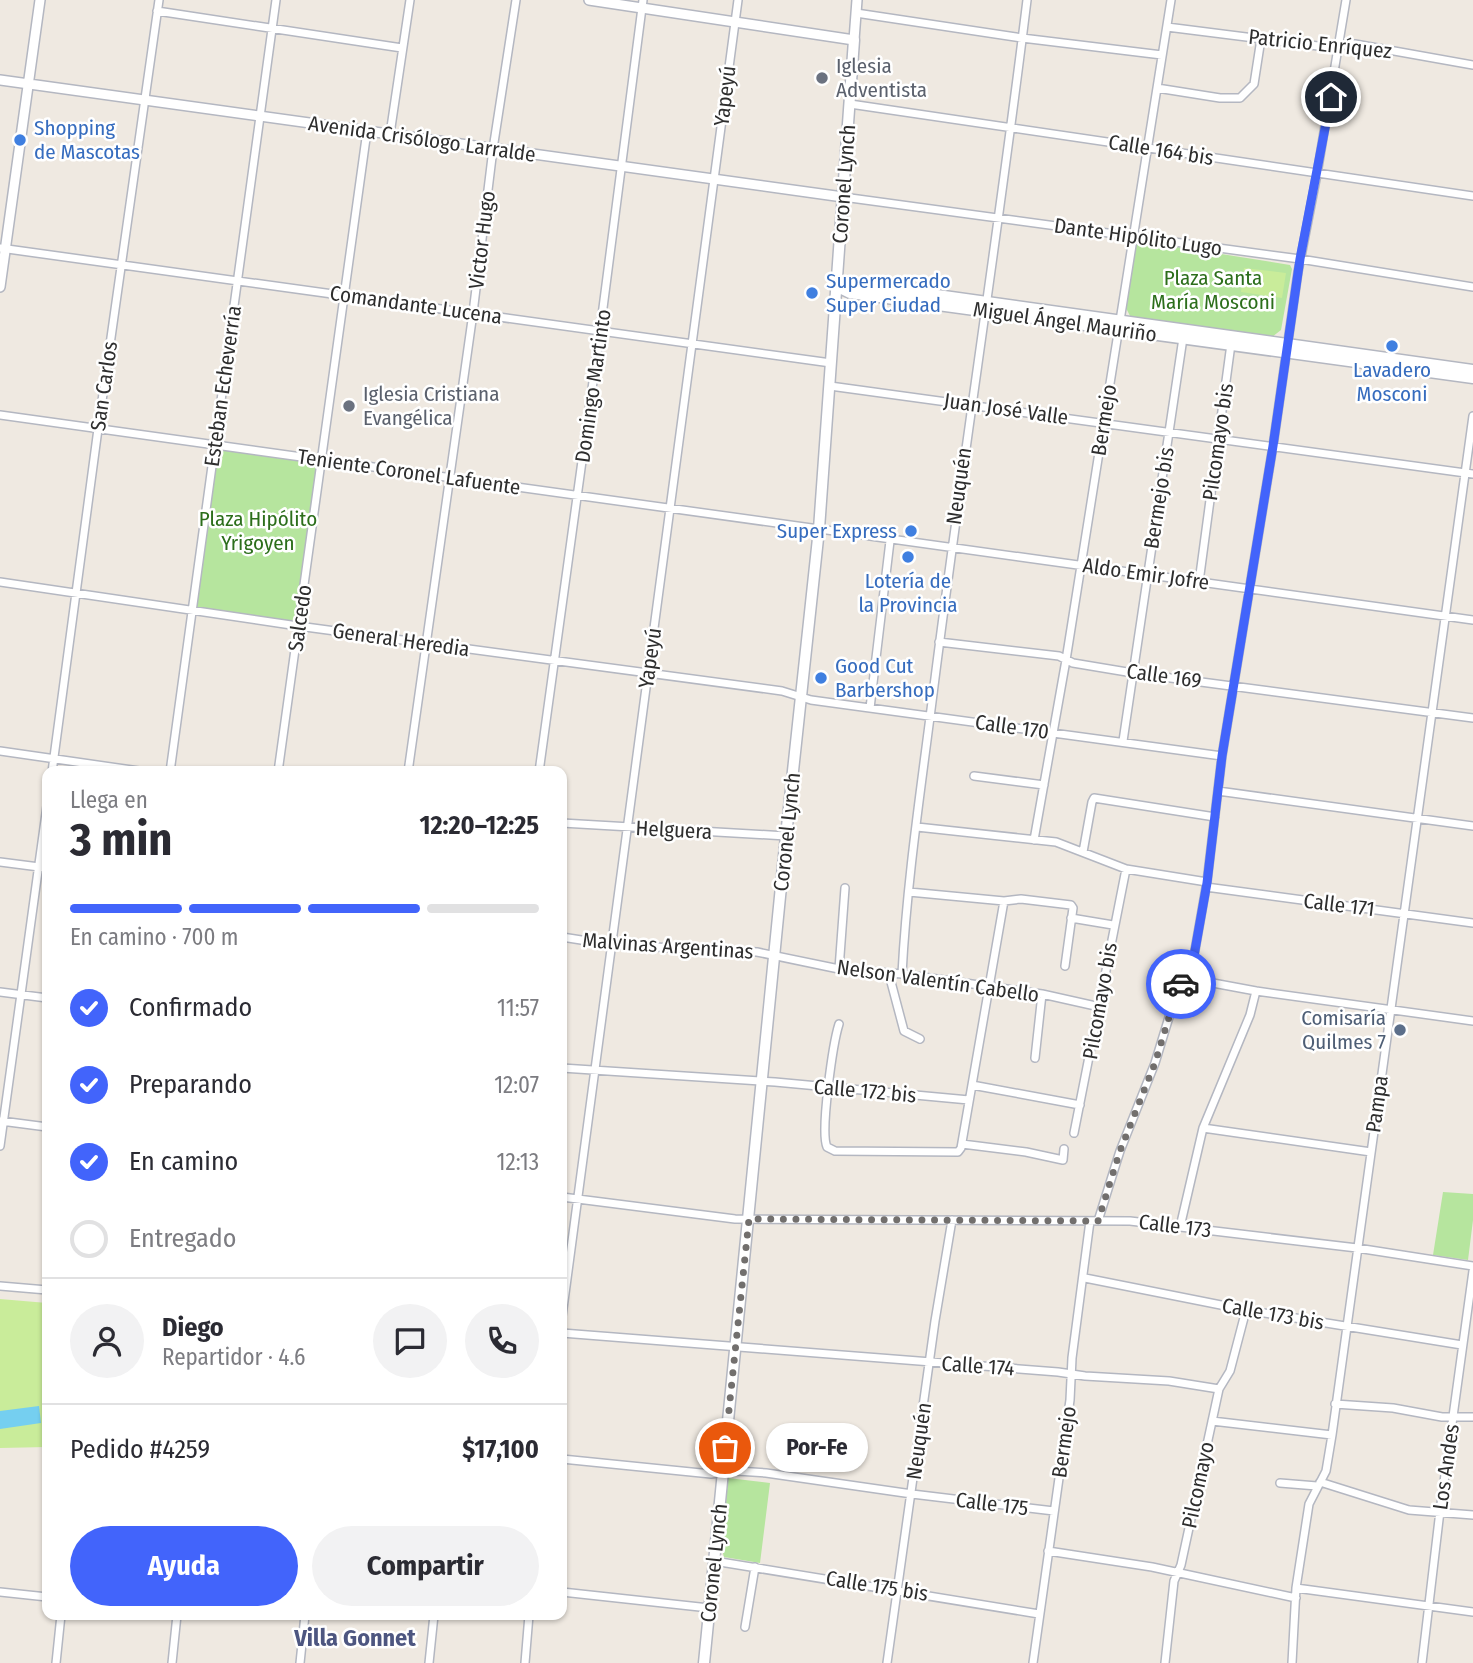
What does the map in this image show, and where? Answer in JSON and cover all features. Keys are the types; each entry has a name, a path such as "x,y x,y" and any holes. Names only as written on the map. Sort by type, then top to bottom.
{"main road":[{"name":"Coronel Lynch","path":"704,1663 819,529 854,40"},
{"name":"Miguel Ángel Mauriño","path":"836,286 850,293 985,306 1287,348 1473,370"},
{"name":"Miguel Ángel Mauriño","path":"1120,325 1183,338 1287,348 1473,378"}],"street":[{"path":"0,288 3,248 40,0"},
{"name":"San Carlos","path":"53,766 159,0"},
{"name":"Esteban Echeverría","path":"171,766 276,0"},
{"path":"390,134 410,0"},
{"name":"Victor Hugo","path":"409,766 473,313 493,149 516,0"},
{"path":"589,0 643,4 854,40"},
{"name":"Yapeyú","path":"567,1279 737,0"},
{"name":"Coronel Lynch","path":"854,40 857,0"},
{"name":"Neuquén","path":"902,974 906,905 950,548 1027,0"},
{"name":"Bermejo","path":"1034,840 1082,566 1102,422 1120,325 1171,0"},
{"path":"1094,1221 1155,1063 1177,991 1192,967 1206,885 1222,756 1273,446 1300,259 1346,0"},
{"name":"Domingo Martinto","path":"540,766 643,4"},
{"path":"157,11 402,48"},
{"path":"856,13 1022,38 1162,55"},
{"name":"Patricio Enríquez","path":"1167,27 1326,47 1355,44 1473,65"},
{"path":"1157,88 1220,98 1240,98 1254,84 1261,39"},
{"name":"Avenida Crisólogo Larralde","path":"0,80 844,197"},
{"name":"Calle 164 bis","path":"850,104 1473,196"},
{"name":"Salcedo","path":"279,766 367,131"},
{"name":"Dante Hipólito Lugo","path":"844,197 1300,259 1473,287"},
{"name":"Comandante Lucena","path":"3,248 831,363"},
{"name":"Bermejo bis","path":"1123,741 1183,338"},
{"name":"Pilcomayo bis","path":"1199,582 1231,344"},
{"name":"Juan José Valle","path":"830,386 1469,474"},
{"name":"Teniente Coronel Lafuente","path":"0,415 819,529"},
{"name":"Pampa","path":"1292,1663 1296,1588 1309,1504 1327,1467 1332,1435 1432,713 1469,474 1473,416"},
{"name":"Aldo Emir Jofre","path":"819,529 890,541 1473,620"},
{"path":"870,708 890,541"},
{"name":"General Heredia","path":"0,582 299,626 782,691 802,697"},
{"name":"Calle 169","path":"939,642 1059,656 1073,663 1133,673 1473,718"},
{"name":"Calle 170","path":"802,697 1222,756"},
{"path":"0,751 104,766"},
{"path":"974,776 1044,785"},
{"path":"1219,791 1473,826"},
{"path":"1083,852 1091,802 1094,798 1215,817"},
{"name":"Helguera","path":"567,823 786,836"},
{"name":"Calle 171","path":"917,827 1056,842 1126,869 1206,885 1473,923"},
{"path":"0,1146 42,840"},
{"path":"0,862 42,867"},
{"name":"Pilcomayo bis","path":"1074,1133 1126,869"},
{"path":"839,969 845,888"},
{"path":"909,892 1071,905 1065,965"},
{"path":"960,1148 1004,901"},
{"path":"1071,918 1113,925"},
{"name":"Malvinas Argentinas","path":"567,938 613,945 757,952 775,956"},
{"name":"Nelson Valentín Cabello","path":"775,956 839,969 902,974 1042,994 1100,1007"},
{"path":"891,974 904,1031 920,1039"},
{"path":"1186,978 1256,992 1473,1021"},
{"path":"0,992 42,997"},
{"path":"1180,1227 1203,1128 1250,1015 1256,992"},
{"path":"1035,1058 1042,994"},
{"path":"839,1024 834,1040 824,1137 827,1147 835,1151 960,1148 1026,1152 1063,1160 1064,1149"},
{"name":"Calle 172 bis","path":"567,1068 969,1100"},
{"path":"972,1086 1080,1105"},
{"path":"2,1121 42,1126"},
{"path":"1203,1128 1371,1152"},
{"name":"Calle 173","path":"567,1198 749,1219 1130,1221 1357,1248 1473,1269"},
{"name":"Neuquén","path":"887,1663 929,1362 952,1220"},
{"name":"Bermejo","path":"1033,1663 1084,1278 1094,1221"},
{"name":"Los Andes","path":"1422,1663 1462,1345 1470,1320 1473,1269"},
{"name":"Calle 173 bis","path":"1084,1278 1246,1310 1462,1345"},
{"path":"0,1286 42,1290"},
{"name":"Pilcomayo","path":"1165,1663 1176,1574 1181,1565 1219,1389 1230,1371 1246,1310"},
{"name":"Calle 174","path":"567,1333 1169,1381 1219,1389"},
{"path":"1335,1404 1393,1408 1442,1417 1473,1417"},
{"path":"1212,1420 1332,1435"},
{"name":"Calle 175","path":"567,1460 711,1474 737,1471 766,1473 1054,1511"},
{"path":"1280,1483 1319,1484 1417,1512 1440,1511 1473,1515"},
{"path":"1048,1551 1152,1567 1296,1598"},
{"name":"Calle 175 bis","path":"714,1561 1039,1614"},
{"path":"745,1628 755,1567"},
{"path":"1296,1588 1473,1612"},
{"path":"0,1592 42,1596"},
{"path":"567,1593 709,1608"},
{"path":"56,1663 60,1620"},
{"path":"172,1663 176,1620"},
{"path":"300,1663 304,1620"},
{"path":"429,1663 433,1620"},
{"path":"525,1663 529,1620"}],"green space":[{"name":"Plaza Santa María Mosconi","path":"1140,241 1290,265 1292,269 1281,330 1272,337 1130,316 1126,308 1135,245"},
{"path":"1244,268 1286,273 1282,298 1241,292"},
{"name":"Plaza Hipólito Yrigoyen","path":"215,445 322,461 298,626 192,610"},
{"path":"1443,1192 1473,1194 1468,1260 1433,1255"},
{"path":"0,1299 42,1303 42,1447 0,1448"},
{"path":"728,1478 770,1483 760,1563 724,1557 722,1550"}],"water":[{"path":"39,1406 41,1423 0,1429 0,1411"}],"way so far":[{"path":"725,1448 749,1219 1098,1221 1120,1151 1155,1063 1181,984"}],"place":[{"name":"Iglesia Adventista","path":"822,78"},
{"name":"Shopping de Mascotas","path":"20,140"},
{"name":"Supermercado Super Ciudad","path":"812,293"},
{"name":"Lavadero Mosconi","path":"1392,346"},
{"name":"Iglesia Cristiana Evangélica","path":"349,406"},
{"name":"Super Express","path":"911,531"},
{"name":"Lotería de la Provincia","path":"908,557"},
{"name":"Good Cut Barbershop","path":"821,678"},
{"name":"Comisaría Quilmes 7","path":"1400,1030"},
{"name":"Por-Fe","path":"725,1448"}],"district":[{"name":"Villa Gonnet","path":"355,1638"}],"route":[{"path":"1181,984 1192,967 1207,883 1222,756 1273,446 1287,337 1331,97"}]}
